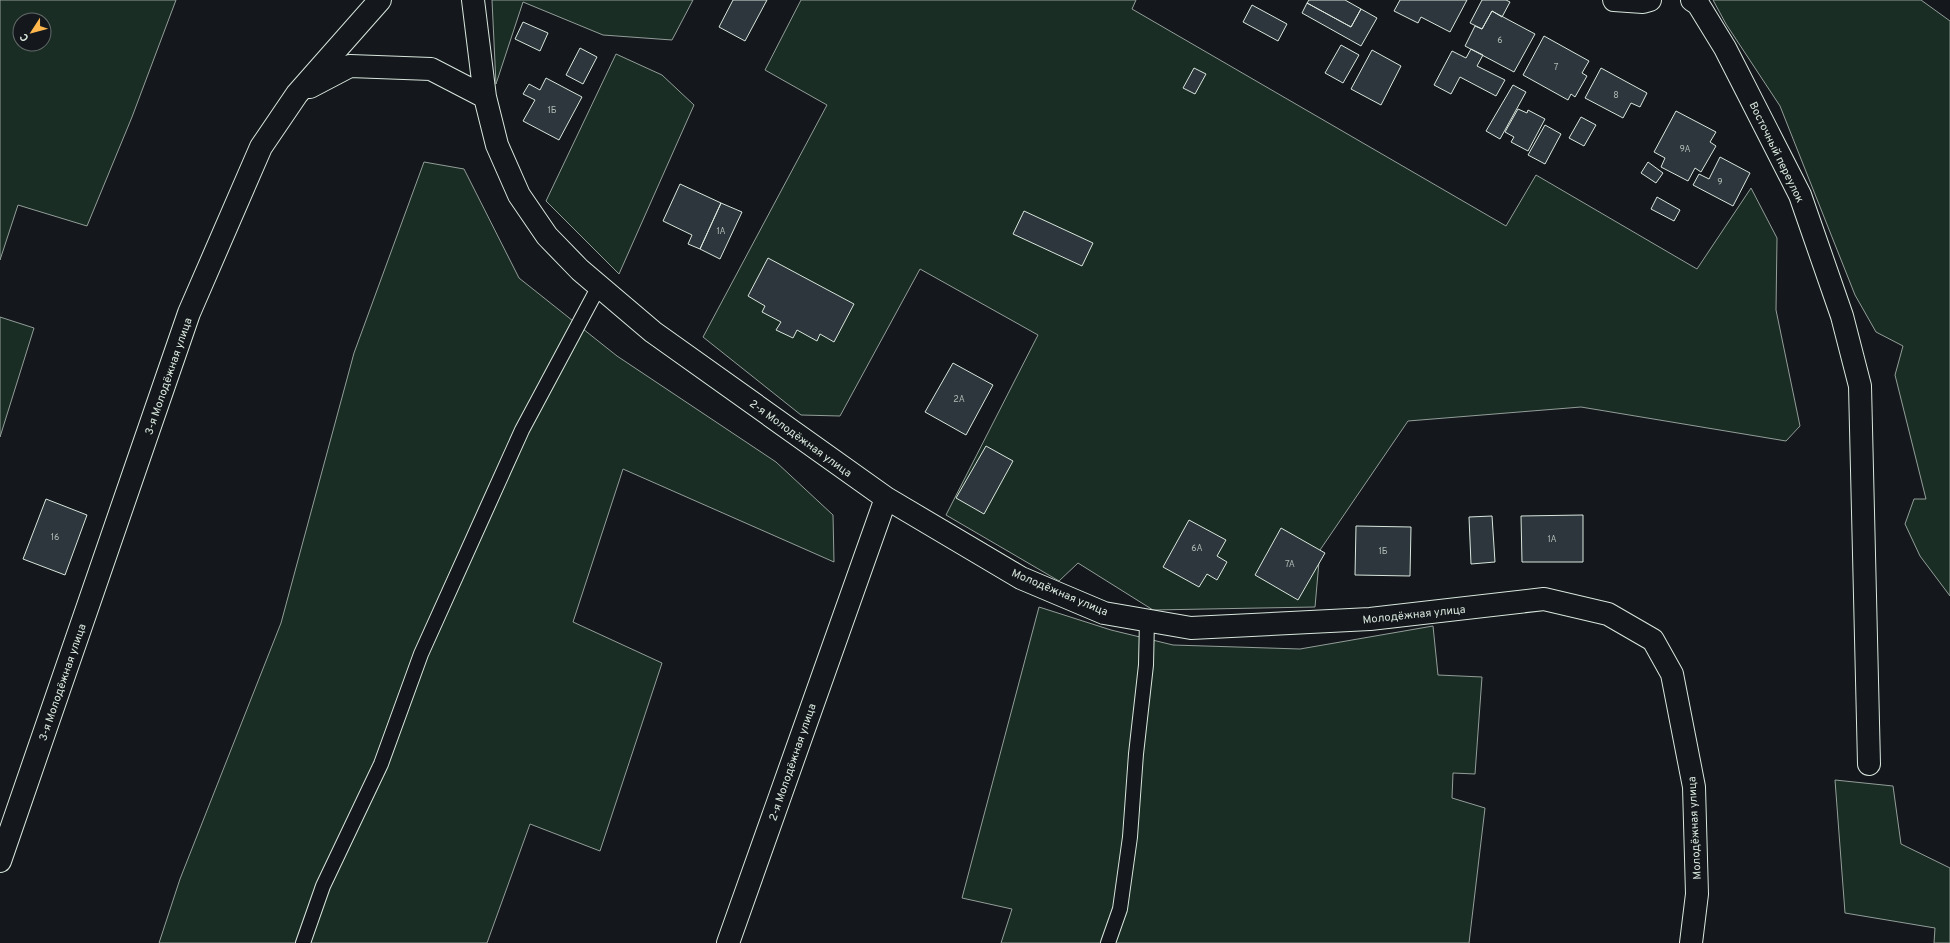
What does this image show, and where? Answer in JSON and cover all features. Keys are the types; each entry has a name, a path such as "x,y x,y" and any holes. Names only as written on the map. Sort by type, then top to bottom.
{"street":[{"path":"297,94 380,0"},
{"name":"2-я Молодёжная улица","path":"473,0 485,97 497,145 519,195 547,236 599,286 653,332 886,498 728,943"},
{"path":"1614,0 1643,2 1650,0"},
{"name":"Восточный переулок","path":"1692,0 1698,4 1725,48 1800,195 1842,316 1860,386 1869,764"},
{"name":"3-я Молодёжная улица","path":"0,861 189,313 261,147 297,94 350,66 431,69 485,97"},
{"name":"Молодёжная улица","path":"886,498 1021,578 1104,613 1191,628 1370,619 1544,599 1608,614 1653,640 1672,674 1694,787 1697,894 1691,943"}],"lane":[{"path":"303,943 324,886 381,764 421,654 515,445 599,286"},
{"path":"1108,943 1120,909 1130,837 1136,754 1146,665 1146,620"}],"green space":[{"path":"0,0 176,0 132,117 87,226 18,205 0,260"},
{"path":"492,0 693,0 672,40 603,35 523,2 496,84"},
{"path":"801,0 1136,0 1132,9 1506,226 1536,175 1697,269 1751,188 1777,238 1776,310 1800,426 1786,441 1581,407 1408,421 1320,550 1315,607 1153,610 1078,563 1059,581 946,515 1038,335 920,269 840,416 801,415 703,337 827,105 765,70"},
{"path":"1713,0 1921,0 1950,21 1950,596 1920,556 1905,524 1914,499 1926,499 1895,375 1903,346 1876,332 1855,295 1780,106 1726,24"},
{"path":"616,54 662,75 694,105 619,274 546,201"},
{"path":"424,162 464,169 519,278 617,356 776,462 833,515 834,562 623,469 573,622 662,663 600,851 530,824 487,943 159,943 180,879 281,623 354,353"},
{"path":"0,317 34,328 0,437"},
{"path":"1039,607 1111,630 1173,645 1300,649 1433,626 1438,675 1482,677 1475,774 1453,773 1452,798 1485,808 1469,943 1001,943 1012,909 962,898"},
{"path":"1835,780 1893,786 1901,844 1950,868 1950,943 1934,943 1935,928 1845,913"}],"building":[{"path":"733,0 767,0 745,41 719,27"},
{"path":"1309,0 1345,0 1361,9 1351,27 1307,3"},
{"path":"1400,0 1467,0 1450,32 1421,17 1418,23 1394,11"},
{"path":"1482,0 1506,0 1510,2 1502,17 1492,11 1482,29 1470,23"},
{"path":"1307,3 1351,27 1361,9 1377,18 1361,46 1302,13"},
{"path":"1252,5 1287,24 1278,41 1243,22"},
{"path":"1492,11 1535,34 1514,72 1465,46 1475,26 1482,29"},
{"path":"523,22 548,33 540,51 515,39"},
{"path":"1544,36 1589,61 1582,73 1587,76 1575,97 1571,94 1568,100 1523,75"},
{"path":"1341,45 1359,55 1343,83 1325,73"},
{"path":"580,48 597,57 583,84 566,75"},
{"path":"1471,49 1483,55 1477,66 1505,80 1496,96 1460,77 1451,94 1434,85 1452,51 1466,58"},
{"path":"1372,50 1401,66 1381,105 1351,89"},
{"path":"1194,68 1206,74 1195,94 1183,88"},
{"path":"1601,68 1647,93 1640,107 1631,103 1623,118 1585,98"},
{"path":"546,78 582,97 559,140 523,121 535,100 523,94 529,84 540,90"},
{"path":"1513,85 1526,92 1500,139 1486,131"},
{"path":"1518,109 1527,113 1528,110 1545,119 1528,151 1511,142 1514,137 1505,132"},
{"path":"1676,111 1716,132 1710,142 1716,146 1701,172 1695,168 1688,181 1661,167 1665,158 1654,152"},
{"path":"1581,117 1596,125 1584,146 1569,138"},
{"path":"1545,125 1561,134 1545,164 1528,155"},
{"path":"1720,157 1750,173 1733,206 1693,185 1699,174 1709,179"},
{"path":"1648,162 1663,173 1656,183 1641,173"},
{"path":"680,184 721,203 700,249 688,244 692,235 663,221"},
{"path":"1657,197 1680,210 1674,221 1651,209"},
{"path":"721,203 742,212 720,259 700,249"},
{"path":"1024,211 1093,243 1082,266 1013,234"},
{"path":"768,258 854,304 834,342 820,334 817,341 797,330 793,338 776,330 781,322 762,312 765,306 748,296"},
{"path":"953,363 993,385 966,435 925,412"},
{"path":"986,446 1013,461 984,514 956,498"},
{"path":"46,499 87,515 65,575 23,559"},
{"path":"1583,515 1583,562 1522,562 1521,516"},
{"path":"1492,516 1495,562 1471,564 1469,517"},
{"path":"1189,520 1226,540 1217,556 1227,562 1217,580 1207,574 1199,587 1163,567"},
{"path":"1356,526 1411,527 1410,576 1355,575"},
{"path":"1281,528 1325,553 1298,600 1255,575"}]}
